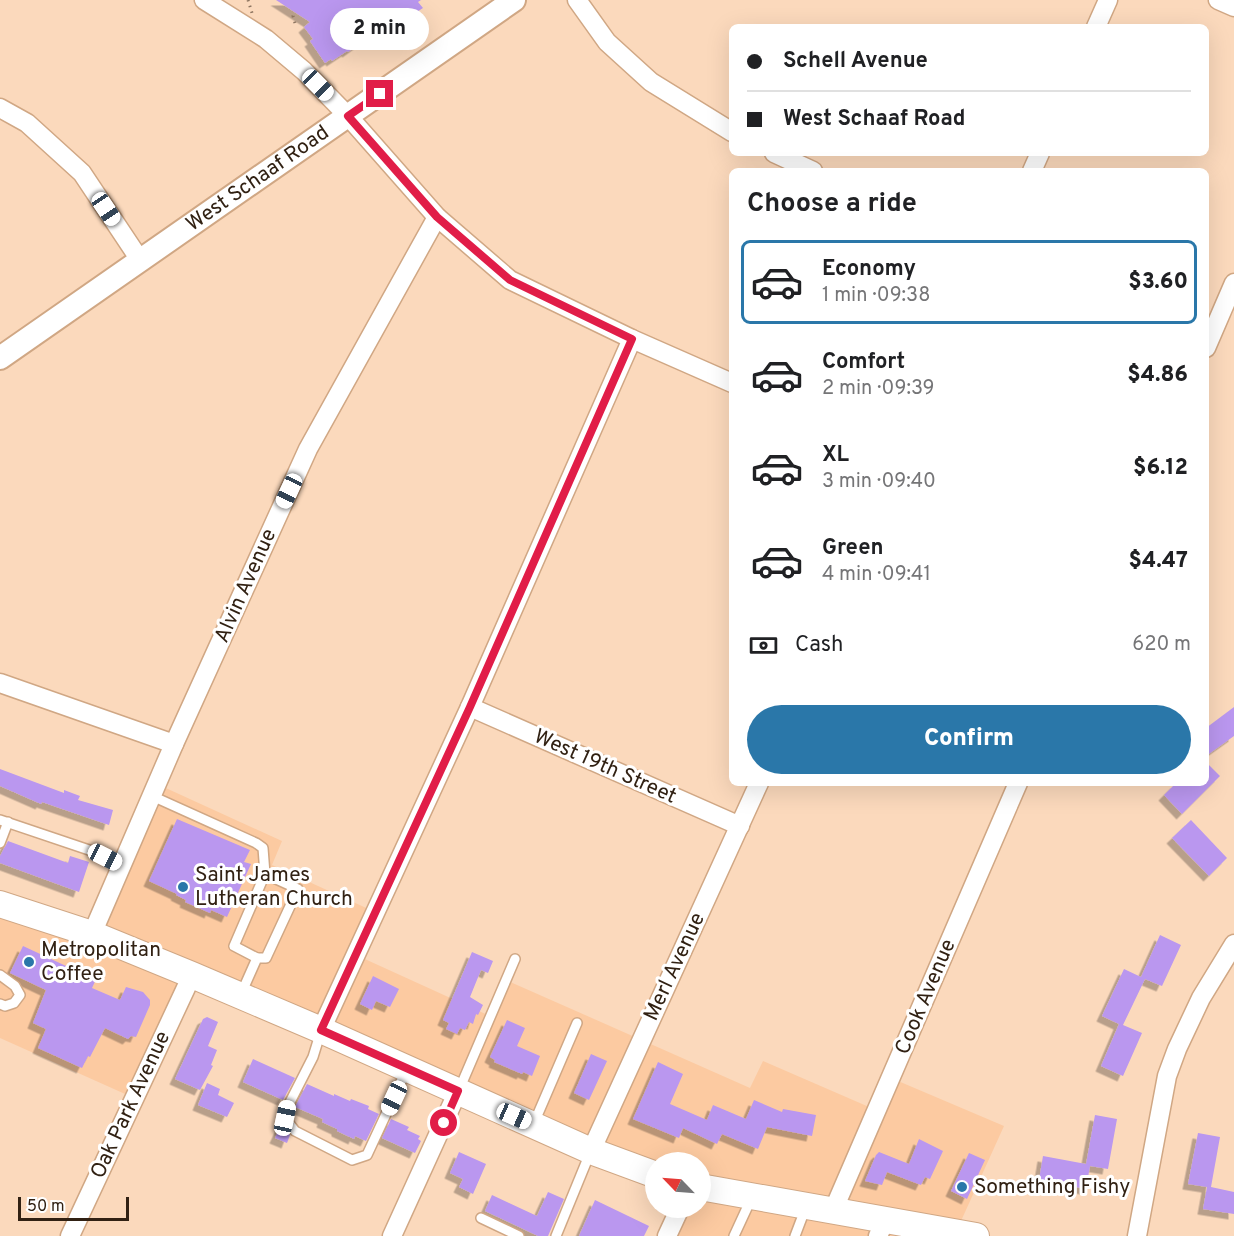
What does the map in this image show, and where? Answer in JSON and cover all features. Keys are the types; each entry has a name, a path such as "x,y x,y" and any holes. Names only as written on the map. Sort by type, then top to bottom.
{"main road":[{"path":"0,904 92,934 192,975 591,1151 645,1171"},
{"path":"711,1189 833,1211 882,1227 976,1236"}],"street":[{"path":"204,0 266,39 304,71 348,116 437,217 510,280 632,339 729,382"},
{"name":"West Schaaf Road","path":"0,358 514,0"},
{"path":"577,0 607,42 651,82 729,130"},
{"path":"1097,24 1108,0"},
{"path":"1218,0 1234,7"},
{"path":"0,108 27,123 82,173 140,260"},
{"path":"780,156 806,168"},
{"name":"Alvin Avenue","path":"92,934 174,744 308,449 437,217"},
{"path":"1209,341 1234,283"},
{"path":"321,1030 470,707 632,339"},
{"path":"0,683 174,744"},
{"name":"West 19th Street","path":"470,707 740,826"},
{"name":"Merl Avenue","path":"591,1151 758,786"},
{"name":"Cook Avenue","path":"833,1211 1017,786"},
{"path":"1137,1236 1167,1076 1177,1048 1201,998 1234,944"},
{"name":"Oak Park Avenue","path":"70,1236 192,975"},
{"path":"392,1236 458,1091"},
{"path":"667,1236 675,1218"}],"lane":[{"path":"152,796 256,843 264,851 265,874 234,946 257,958 266,958 298,889 265,874"},
{"path":"0,843 4,821 95,852 122,865"},
{"path":"240,996 257,958"},
{"path":"458,1091 515,959"},
{"path":"0,975 15,986 20,996 14,1003 5,1006 0,1004"},
{"path":"533,1125 577,1023"},
{"path":"321,1030 313,1057 288,1106 285,1118 294,1131 352,1160 367,1155 407,1069"},
{"path":"556,1236 591,1151"},
{"path":"734,1236 752,1196"},
{"path":"795,1236 806,1206"},
{"path":"481,1218 519,1236"}],"path":[{"path":"248,0 253,14"},
{"path":"295,14 293,16 295,23"},
{"path":"360,44 370,46"}],"shaded area":[{"path":"157,784 282,841 272,865 375,912 356,955 490,1016 506,980 750,1088 763,1061 876,1110 891,1078 1004,1126 956,1232 976,1236 667,1236 675,1218 711,1218 711,1152 645,1152 645,1171 192,975 134,1098 0,1038 0,904 92,934"}],"building":[{"path":"276,0 421,0 418,2 423,8 406,19 402,13 348,52 325,63 310,41 313,39 304,27 310,22"},
{"path":"1234,707 1234,736 1209,754 1209,726"},
{"path":"1209,765 1220,776 1182,814 1164,795 1173,786 1209,786"},
{"path":"0,769 64,793 64,790 80,796 78,800 113,810 109,825 42,802 41,804 0,786"},
{"path":"177,819 250,850 244,862 251,864 227,917 211,910 210,913 185,902 186,900 177,894 149,881"},
{"path":"1191,820 1227,858 1209,876 1172,838"},
{"path":"8,841 68,863 70,856 89,862 79,892 0,863 0,856"},
{"path":"1160,935 1181,945 1162,986 1145,979 1123,1025 1142,1033 1123,1076 1101,1066 1119,1024 1102,1016 1124,969 1141,977"},
{"path":"23,946 79,972 81,969 98,975 92,988 120,1000 126,987 143,992 150,1000 150,1005 136,1037 131,1036 128,1039 105,1028 82,1068 38,1048 46,1029 33,1023 46,990 10,973"},
{"path":"472,952 493,961 488,973 481,970 470,997 483,1005 478,1015 476,1014 473,1024 469,1022 465,1030 460,1028 457,1034 446,1029 449,1023 443,1020"},
{"path":"373,976 399,989 390,1007 376,1001 372,1010 360,1004"},
{"path":"207,1017 218,1022 208,1046 217,1050 211,1065 213,1066 200,1090 175,1079 203,1019"},
{"path":"507,1020 525,1028 517,1046 540,1056 532,1076 494,1062 495,1060 490,1057"},
{"path":"591,1054 607,1061 589,1100 574,1093"},
{"path":"253,1059 295,1078 283,1100 243,1082"},
{"path":"658,1062 683,1074 670,1104 707,1120 713,1105 746,1119 754,1100 782,1112 783,1109 816,1115 812,1136 767,1127 758,1149 722,1134 717,1144 683,1128 679,1138 633,1119"},
{"path":"207,1083 220,1089 218,1095 234,1103 227,1117 198,1105"},
{"path":"307,1084 334,1096 334,1094 369,1106 368,1109 379,1114 366,1141 355,1136 354,1139 337,1131 322,1122 323,1119 295,1107"},
{"path":"1095,1115 1117,1119 1108,1169 1090,1166 1086,1189 1039,1180 1043,1156 1086,1164"},
{"path":"391,1119 409,1127 407,1130 420,1136 418,1139 421,1141 415,1153 382,1138"},
{"path":"281,1125 290,1135 287,1143 275,1138"},
{"path":"1198,1133 1220,1137 1211,1187 1234,1192 1234,1214 1203,1209 1207,1187 1188,1184"},
{"path":"919,1139 943,1151 930,1179 925,1177 921,1185 887,1172 882,1185 865,1181 879,1152 909,1164"},
{"path":"459,1152 486,1164 473,1194 459,1187 463,1179 450,1173"},
{"path":"969,1153 985,1160 967,1199 951,1191"},
{"path":"548,1192 564,1199 548,1236 538,1236 485,1211 492,1195 537,1216"},
{"path":"595,1200 649,1226 644,1236 579,1236"}],"place":[{"name":"Saint James Lutheran Church","path":"183,887"},
{"name":"Metropolitan Coffee","path":"29,962"},
{"name":"Something Fishy","path":"962,1187"}],"route":[{"path":"380,94 348,116 437,217 510,280 632,339 470,707 321,1030 458,1091 444,1123"}]}
